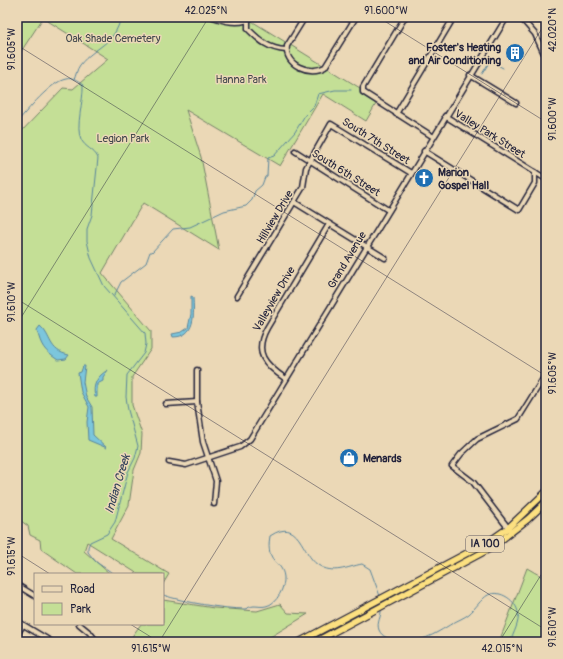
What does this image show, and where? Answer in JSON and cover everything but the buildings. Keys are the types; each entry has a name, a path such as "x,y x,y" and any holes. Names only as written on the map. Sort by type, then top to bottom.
{"highway":[{"name":"IA 100","path":"300,642 510,530 546,492"},
{"name":"IA 100","path":"315,642 469,562 546,502"}],"street":[{"path":"213,17 237,22 250,19 248,29 262,43 269,47 286,50"},
{"path":"286,50 305,17"},
{"path":"286,50 290,60 299,66 310,70 325,67 356,17"},
{"path":"405,17 362,90 365,95 432,136"},
{"path":"396,114 454,17"},
{"name":"Grand Avenue","path":"170,462 186,465 246,444 432,136 507,17"},
{"path":"520,17 535,34 546,58"},
{"path":"470,75 516,103"},
{"name":"Valley Park Street","path":"445,116 546,179"},
{"name":"Hillview Drive","path":"237,296 303,187 304,174 310,160 331,124"},
{"name":"South 7th Street","path":"331,124 411,173"},
{"name":"South 6th Street","path":"295,151 388,210"},
{"path":"424,151 519,210 535,183 535,172"},
{"path":"294,202 386,258"},
{"name":"Valleyview Drive","path":"286,379 267,365 260,350 260,343 267,328 329,224"},
{"path":"197,370 197,402 203,442 216,481 214,504"},
{"path":"510,530 473,482 452,466 460,454 477,439 518,419 546,374"},
{"path":"166,404 197,402"},
{"path":"17,584 34,595"},
{"path":"17,620 52,642"},
{"path":"17,635 23,624"},
{"path":"80,625 90,632 98,642"}],"green space":[{"name":"Legion Park","path":"17,17 245,17 360,88 360,94 376,104 366,121 323,94 280,166 186,110 201,157 219,250 143,203 102,273 151,331 151,349 132,377 132,405 142,434 141,453 134,470 129,505 111,539 169,574 164,582 164,573 136,573 87,542 84,551 109,573 76,573 41,549 40,540 30,535 28,526 17,518 17,136 63,88 73,89 108,59 43,18 18,56"},
{"path":"527,568 546,579 546,642 499,642"},
{"path":"164,600 214,608 257,611 280,604 288,613 308,614 262,642 128,642 140,625 164,625"}],"water":[{"path":"191,296 193,297 194,310 190,329 181,336 173,337 172,334 182,332 188,328 191,314"},
{"path":"40,326 57,350 69,355 66,359 58,360 49,354 44,348 37,330"},
{"path":"83,366 85,366 83,382 86,397 92,407 93,435 107,448 88,440 87,422 89,407 81,392 78,373 81,372"},
{"path":"108,370 103,377 103,381 97,384 97,397 95,397 94,389 96,381"}],"waterway":[{"path":"74,80 80,65 114,34 121,17"},
{"path":"482,74 490,61 503,68"},
{"name":"Indian Creek","path":"17,122 46,91 60,81 70,79 83,85 79,134 83,142 98,158 92,215 87,229 87,241 91,258 104,286 145,333 146,344 144,353 127,375 126,397 128,410 138,446 135,458 128,472 115,522 107,534 90,542 88,547 88,552 96,562 112,573"},
{"path":"114,296 121,282 146,263 150,252 152,252 173,229 190,227 224,211 246,206 252,200 255,191 262,185 265,177 267,176 268,158 274,156 295,132 305,115 314,106 318,94 335,90 351,90"},
{"name":"Indian Creek","path":"164,595 192,603 226,608 245,609 253,606 270,605 280,594 284,581 283,571 274,561 270,552 270,536 280,531 288,531 294,533 299,539 312,560 324,568 335,570 362,564 370,569 380,596"},
{"name":"Indian Creek","path":"381,609 378,627 382,634 393,640 413,641 426,638 465,617 488,595 503,595 511,600 517,609 518,620 510,642"}],"place":[{"name":"Foster's Heating and Air Conditioning","path":"515,53"},
{"name":"Marion Gospel Hall","path":"424,178"},
{"name":"Menards","path":"349,458"}],"park label":[{"name":"Oak Shade Cemetery","path":"113,38"},
{"name":"Hanna Park","path":"241,79"}]}
